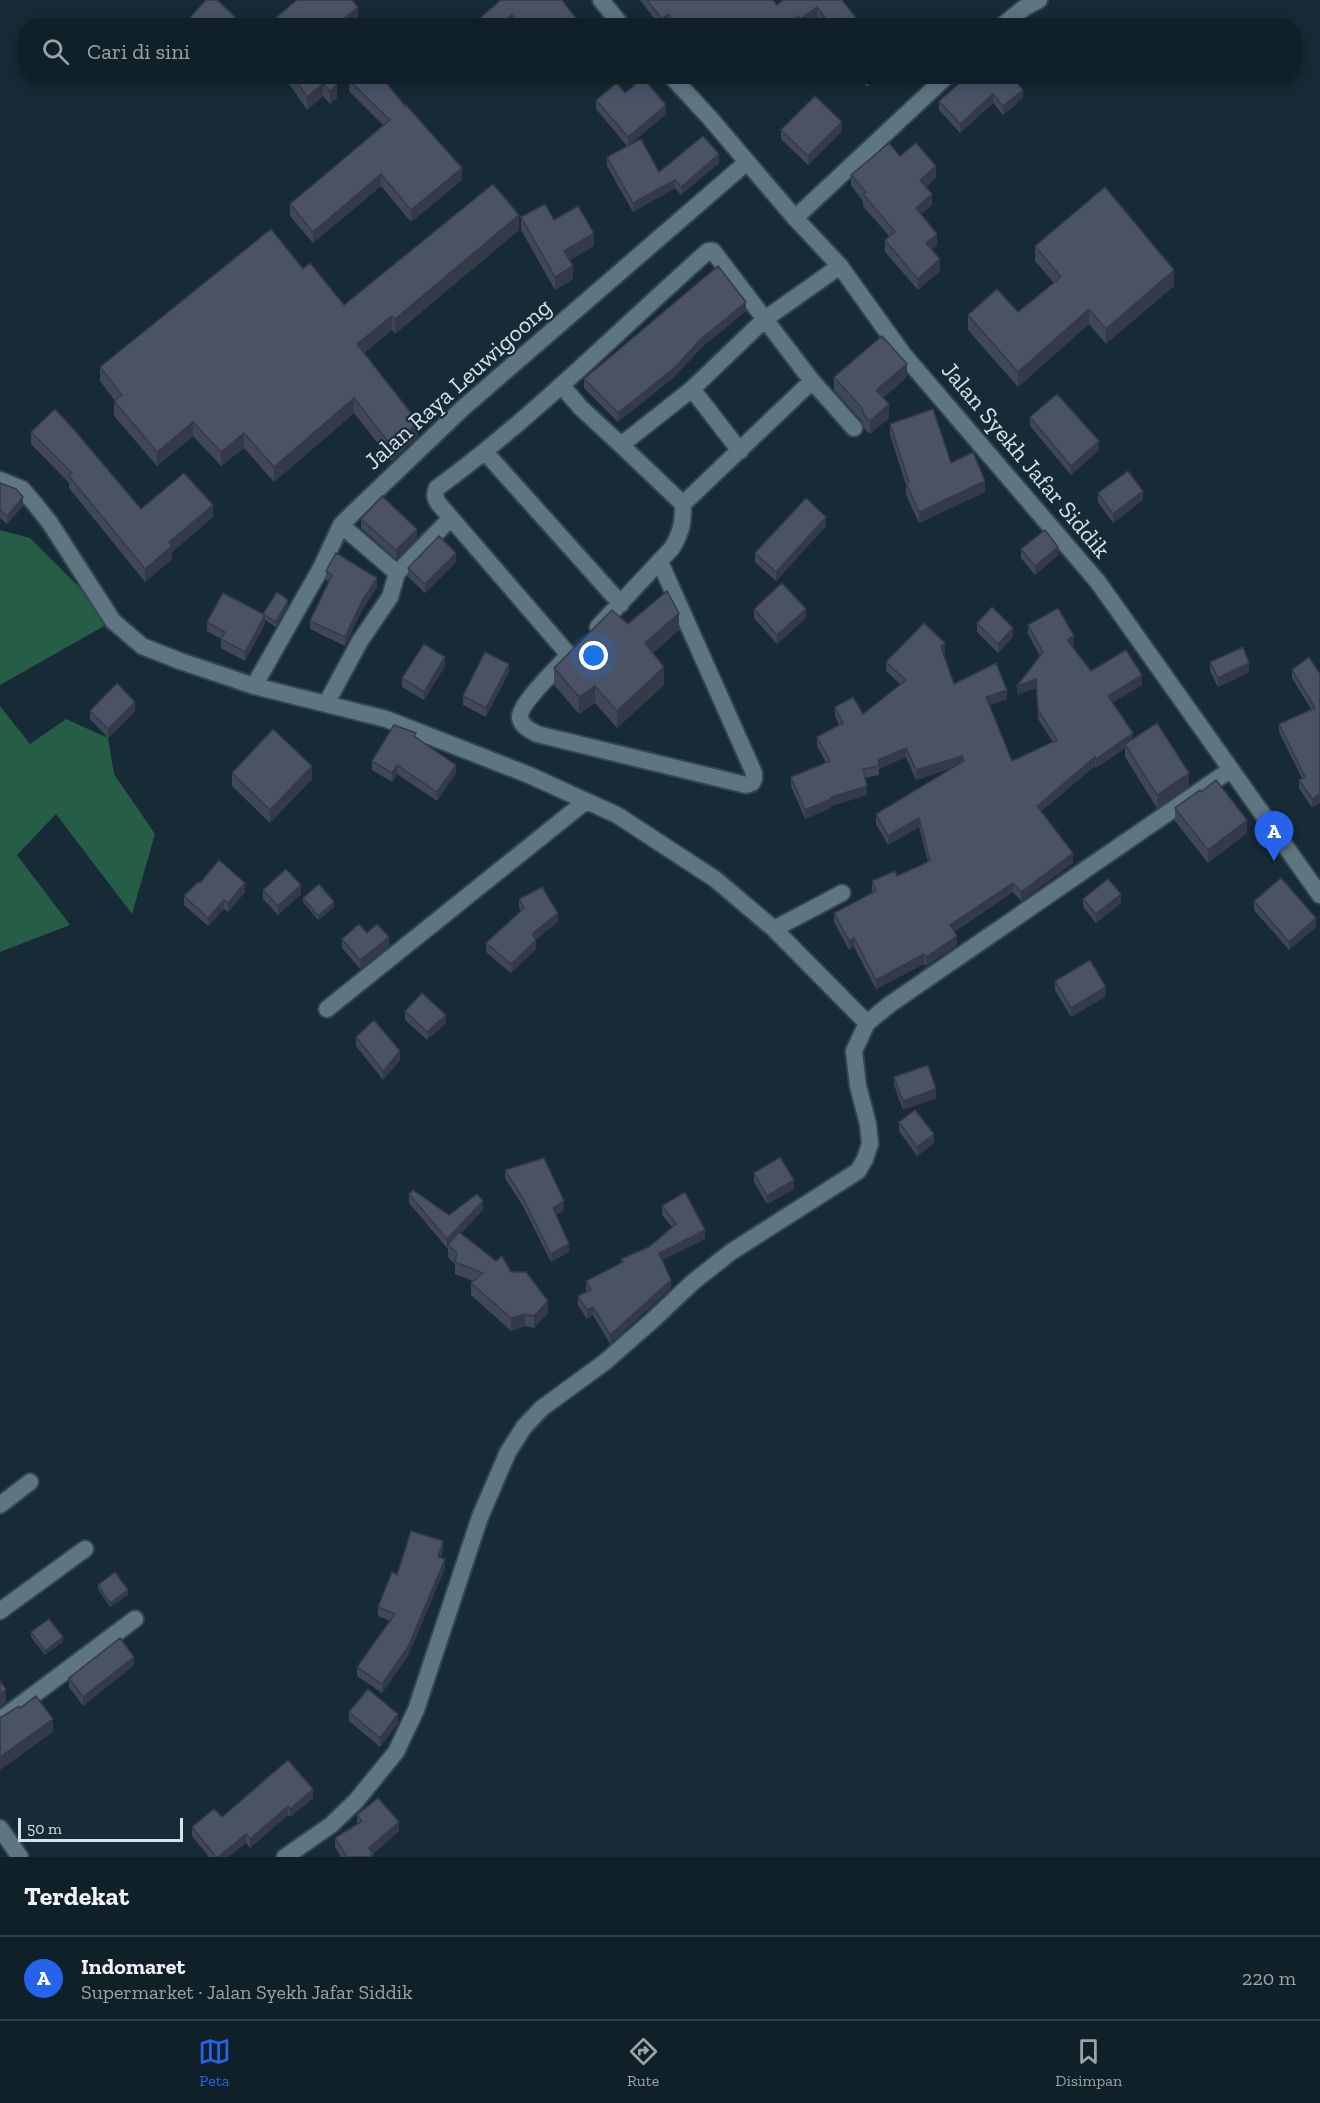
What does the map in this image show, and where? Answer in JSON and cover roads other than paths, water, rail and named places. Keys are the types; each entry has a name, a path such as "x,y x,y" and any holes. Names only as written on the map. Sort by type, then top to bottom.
{"street":[{"path":"601,0 616,18"},
{"path":"1012,18 1039,0"},
{"name":"Jalan Syekh Jafar Siddik","path":"678,84 840,266 903,354 1098,582 1320,895"},
{"path":"795,218 938,84"},
{"name":"Jalan Raya Leuwigoong","path":"254,686 321,568 342,525 463,408 747,162"},
{"path":"569,655 451,518 434,495 437,488 485,452 562,386 708,251 713,251 812,381 854,428"},
{"path":"621,445 692,389 765,319 840,266"},
{"path":"660,562 754,774 752,783 746,784 537,734 521,722 520,715 526,702 672,548 681,534 683,504 812,381"},
{"path":"562,386 581,408 683,504"},
{"path":"692,389 740,451"},
{"path":"485,452 621,604"},
{"path":"0,480 22,489 35,504 114,621 142,646 254,686 386,719 529,775 617,814 715,879 774,929 867,1023"},
{"path":"326,704 360,641 390,597 397,573 451,518"},
{"path":"342,525 397,573"},
{"path":"285,1857 340,1817 370,1785 396,1752 416,1710 480,1517 508,1452 524,1427 542,1408 605,1362 693,1282 731,1252 858,1171 866,1159 870,1144 868,1124 858,1086 854,1051 867,1023 889,1005 1230,770"},
{"path":"327,1009 586,801"},
{"path":"774,929 842,893"},
{"path":"0,1505 30,1482"},
{"path":"0,1611 86,1549"},
{"path":"0,1720 135,1620"},
{"path":"0,1828 20,1857"}],"place":[{"name":"Indomaret","path":"1274,861"}]}
